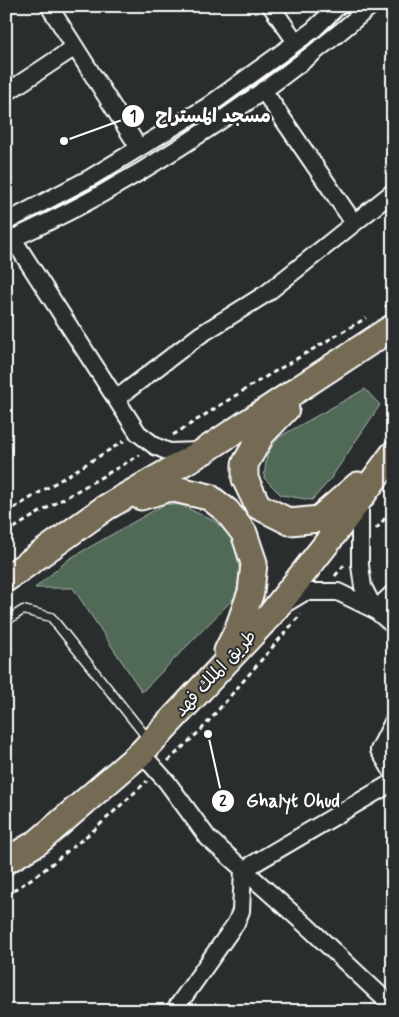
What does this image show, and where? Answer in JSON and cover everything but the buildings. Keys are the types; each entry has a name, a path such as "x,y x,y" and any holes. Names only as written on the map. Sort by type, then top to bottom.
{"main road":[{"path":"385,319 317,377 262,434 245,464 245,479 258,506 290,522 319,519 393,454"},
{"path":"6,579 105,508 204,451 317,377"},
{"name":"طريق الملك فهد","path":"6,862 38,842 146,748 271,614 327,544 393,454"},
{"path":"105,508 170,488 209,497 227,511 244,534 254,563 251,592 237,631 218,671"}],"street":[{"path":"49,6 139,148"},
{"path":"270,6 296,42"},
{"path":"6,222 90,178 208,106 313,30 338,6"},
{"path":"204,451 170,452 155,446 138,433 10,240 97,197 219,122 325,46 371,6"},
{"path":"6,93 75,47"},
{"path":"263,90 354,223"},
{"path":"116,399 200,336 267,293 393,192"},
{"path":"360,498 360,565 364,587 375,610"},
{"path":"271,614 305,592 338,592 375,610 393,625"},
{"path":"375,610 393,594"},
{"path":"393,722 379,750 393,773"},
{"path":"146,748 167,782 208,838 393,1007"},
{"path":"243,870 393,782"},
{"path":"174,1011 236,923 241,911 243,870"}],"lane":[{"path":"6,621 23,610 52,617 146,748"}],"path":[{"path":"385,319 393,302"},
{"path":"6,533 155,446 257,382 371,315"},
{"path":"6,513 138,433"},
{"path":"173,757 201,730 305,610"},
{"path":"6,896 44,870 94,830 151,778"}],"green space":[{"path":"365,389 380,405 329,481 312,500 281,495 264,478 267,454 279,437"},
{"path":"165,504 181,505 216,522 233,540 240,571 236,596 142,692 73,588 35,588 69,559"}],"place":[{"name":"مسجد المستراح","path":"64,141"},
{"name":"Ghalyt Ohud","path":"208,734"}]}
